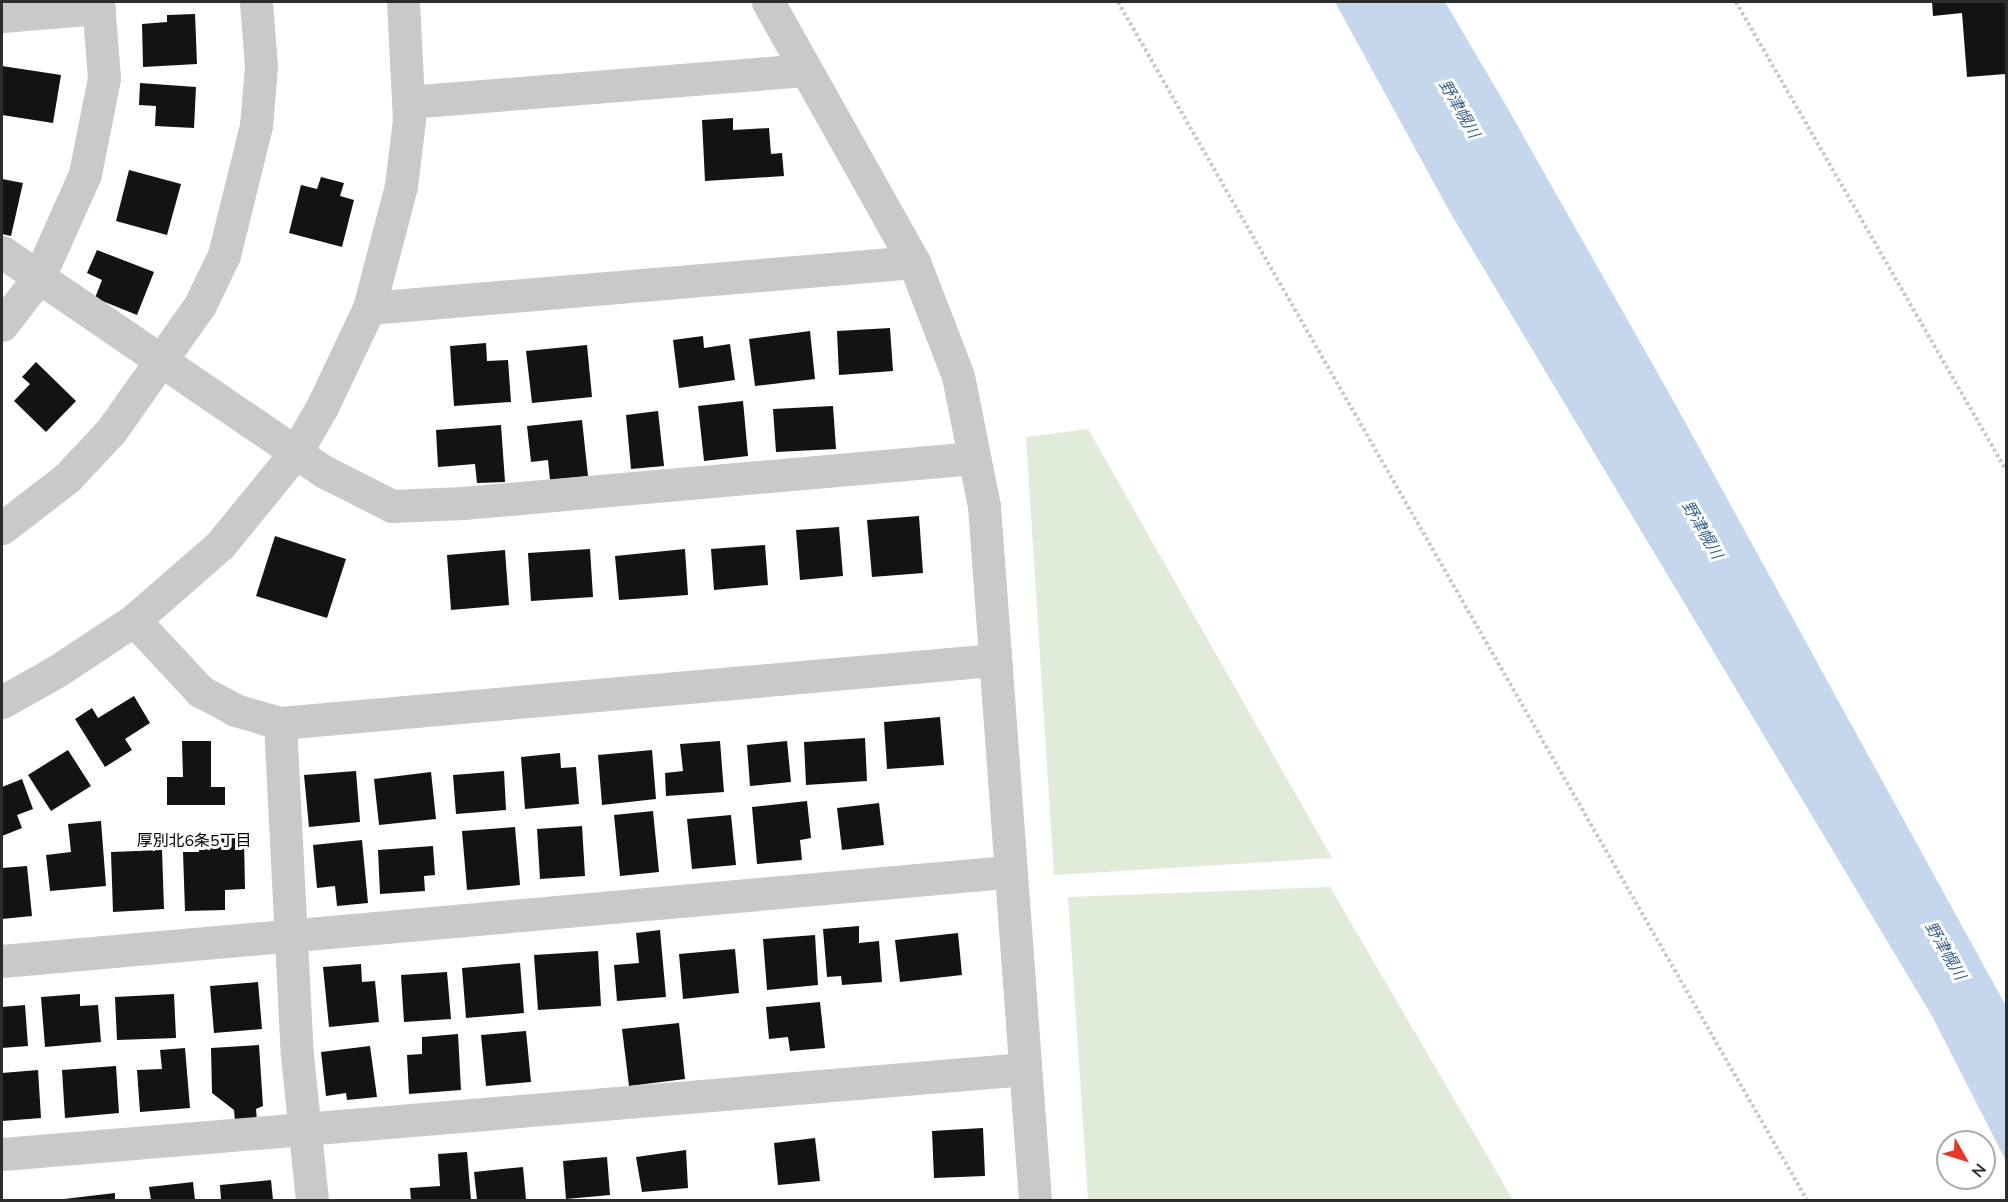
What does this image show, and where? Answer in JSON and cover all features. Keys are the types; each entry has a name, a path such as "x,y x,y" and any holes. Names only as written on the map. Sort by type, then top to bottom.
{"street":[{"path":"2,528 67,478 111,431 162,363 200,304 224,255 243,187 256,126 261,66 256,2"},
{"path":"2,702 57,671 134,620 220,545 296,452 349,357 369,308 401,186 408,102 403,2"},
{"path":"768,2 915,262 958,376 984,506 1008,872 1035,1200"},
{"path":"2,16 98,5 104,78 85,174 39,277 2,325"},
{"path":"408,102 806,70"},
{"path":"2,252 296,452 392,506 463,503 974,458"},
{"path":"369,308 915,262"},
{"path":"134,620 200,691 235,710 280,723 995,660"},
{"path":"280,723 297,1055 307,1129 312,1200"},
{"path":"2,961 1008,872"},
{"path":"2,1154 1024,1069"}],"path":[{"path":"1118,2 1807,1200"},
{"path":"1736,2 2007,470"}],"green space":[{"path":"1088,429 1332,858 1054,875 1026,437"},
{"path":"1330,887 1513,1200 1088,1200 1068,897"}],"water":[{"name":"野津幌川","path":"1335,2 1445,2 1508,109 1674,402 2006,1006 2006,1161 1996,1141 1996,1130 1990,1130 1932,1016 1451,214"}],"building":[{"path":"1932,2 2006,2 2006,74 1967,77 1962,13 1933,16"},
{"path":"195,14 197,64 143,67 142,24 167,22 167,15"},
{"path":"2,66 61,75 53,123 2,115"},
{"path":"140,83 196,87 194,128 155,126 156,106 139,105"},
{"path":"733,118 733,130 769,128 771,154 782,153 784,176 705,181 702,120"},
{"path":"129,170 181,184 167,235 116,221"},
{"path":"321,177 344,183 340,196 354,200 342,247 289,233 301,185 317,189"},
{"path":"2,179 23,183 11,236 2,234"},
{"path":"97,250 154,272 137,315 95,298 102,280 87,273"},
{"path":"890,328 893,371 839,375 837,331"},
{"path":"810,331 815,379 755,386 749,339"},
{"path":"703,336 704,348 730,344 735,380 679,388 673,340"},
{"path":"486,343 487,361 508,360 511,402 454,406 450,346"},
{"path":"587,345 592,397 532,403 526,351"},
{"path":"36,362 76,401 46,432 14,401 30,384 22,377"},
{"path":"743,401 748,456 704,461 698,406"},
{"path":"833,406 836,449 776,452 773,409"},
{"path":"658,411 664,466 631,469 626,415"},
{"path":"582,420 588,476 550,480 548,460 531,462 527,426"},
{"path":"501,425 505,482 477,483 475,464 438,467 436,430"},
{"path":"919,516 923,573 872,577 867,520"},
{"path":"839,527 843,576 800,580 796,530"},
{"path":"275,536 346,559 327,618 256,596"},
{"path":"765,545 768,585 714,590 711,549"},
{"path":"590,549 593,597 531,601 528,553"},
{"path":"685,549 688,595 619,600 615,556"},
{"path":"505,550 509,605 451,610 447,555"},
{"path":"134,696 150,723 125,739 132,750 105,767 75,719 92,708 98,718"},
{"path":"940,717 944,765 887,769 884,722"},
{"path":"865,738 867,781 806,785 804,742"},
{"path":"182,741 211,741 211,787 225,787 225,805 167,805 167,777 183,777"},
{"path":"720,741 724,792 666,796 665,773 683,771 680,744"},
{"path":"787,741 791,782 750,786 747,745"},
{"path":"68,750 91,786 51,811 28,775"},
{"path":"652,750 656,799 602,805 598,755"},
{"path":"560,753 561,768 576,767 579,804 525,809 521,757"},
{"path":"356,771 360,822 309,827 304,775"},
{"path":"504,771 506,810 456,814 453,775"},
{"path":"431,772 436,819 379,825 374,779"},
{"path":"22,779 33,809 17,815 22,828 2,836 2,787"},
{"path":"807,801 811,838 800,840 802,860 757,864 752,807"},
{"path":"879,803 884,845 842,850 837,808"},
{"path":"653,811 659,872 620,876 614,815"},
{"path":"731,815 736,865 692,869 687,819"},
{"path":"101,821 106,886 50,891 46,855 71,852 68,824"},
{"path":"582,826 585,876 540,879 537,829"},
{"path":"515,827 520,885 467,890 462,831"},
{"path":"244,838 245,889 225,890 225,910 185,911 183,852 199,852 200,839"},
{"path":"362,840 368,903 337,906 335,886 317,888 313,845"},
{"path":"433,846 435,875 424,876 425,891 380,894 378,850"},
{"path":"162,850 164,909 113,912 111,852"},
{"path":"27,866 32,916 2,919 2,868"},
{"path":"859,926 859,943 879,941 882,982 842,985 841,976 827,977 823,929"},
{"path":"660,930 666,997 617,1001 614,965 639,963 636,933"},
{"path":"958,933 962,975 900,982 895,940"},
{"path":"815,935 818,985 767,990 763,939"},
{"path":"735,949 739,993 683,999 679,954"},
{"path":"598,951 601,1006 538,1010 534,955"},
{"path":"520,963 524,1013 466,1018 462,968"},
{"path":"361,964 362,982 375,981 379,1022 329,1027 323,967"},
{"path":"447,972 451,1019 404,1022 401,975"},
{"path":"258,982 262,1029 214,1033 210,986"},
{"path":"80,994 80,1006 98,1005 101,1042 45,1047 41,997"},
{"path":"174,994 176,1038 117,1040 115,997"},
{"path":"820,1002 825,1048 790,1051 788,1037 769,1039 766,1007"},
{"path":"25,1005 28,1046 2,1048 2,1007"},
{"path":"679,1023 685,1079 629,1086 622,1029"},
{"path":"526,1031 531,1082 486,1086 481,1035"},
{"path":"458,1034 461,1090 409,1094 407,1055 422,1054 422,1037"},
{"path":"259,1045 263,1106 256,1109 257,1120 235,1122 234,1110 212,1093 211,1048"},
{"path":"370,1046 377,1097 347,1100 346,1093 326,1096 321,1052"},
{"path":"185,1048 190,1108 140,1112 137,1070 162,1069 160,1050"},
{"path":"116,1066 119,1113 65,1118 62,1070"},
{"path":"38,1070 41,1118 2,1121 2,1073"},
{"path":"983,1128 985,1176 934,1178 932,1131"},
{"path":"815,1138 820,1181 778,1185 774,1143"},
{"path":"686,1150 688,1188 642,1192 636,1157"},
{"path":"467,1152 471,1200 411,1200 410,1188 440,1186 438,1154"},
{"path":"607,1157 610,1195 566,1199 563,1161"},
{"path":"523,1167 526,1200 477,1200 474,1172"},
{"path":"271,1180 273,1200 221,1200 220,1185"},
{"path":"193,1182 195,1200 151,1200 149,1187"},
{"path":"115,1193 115,1200 64,1200 64,1199"}],"district":[{"name":"厚別北6条5丁目","path":"194,841"}]}
